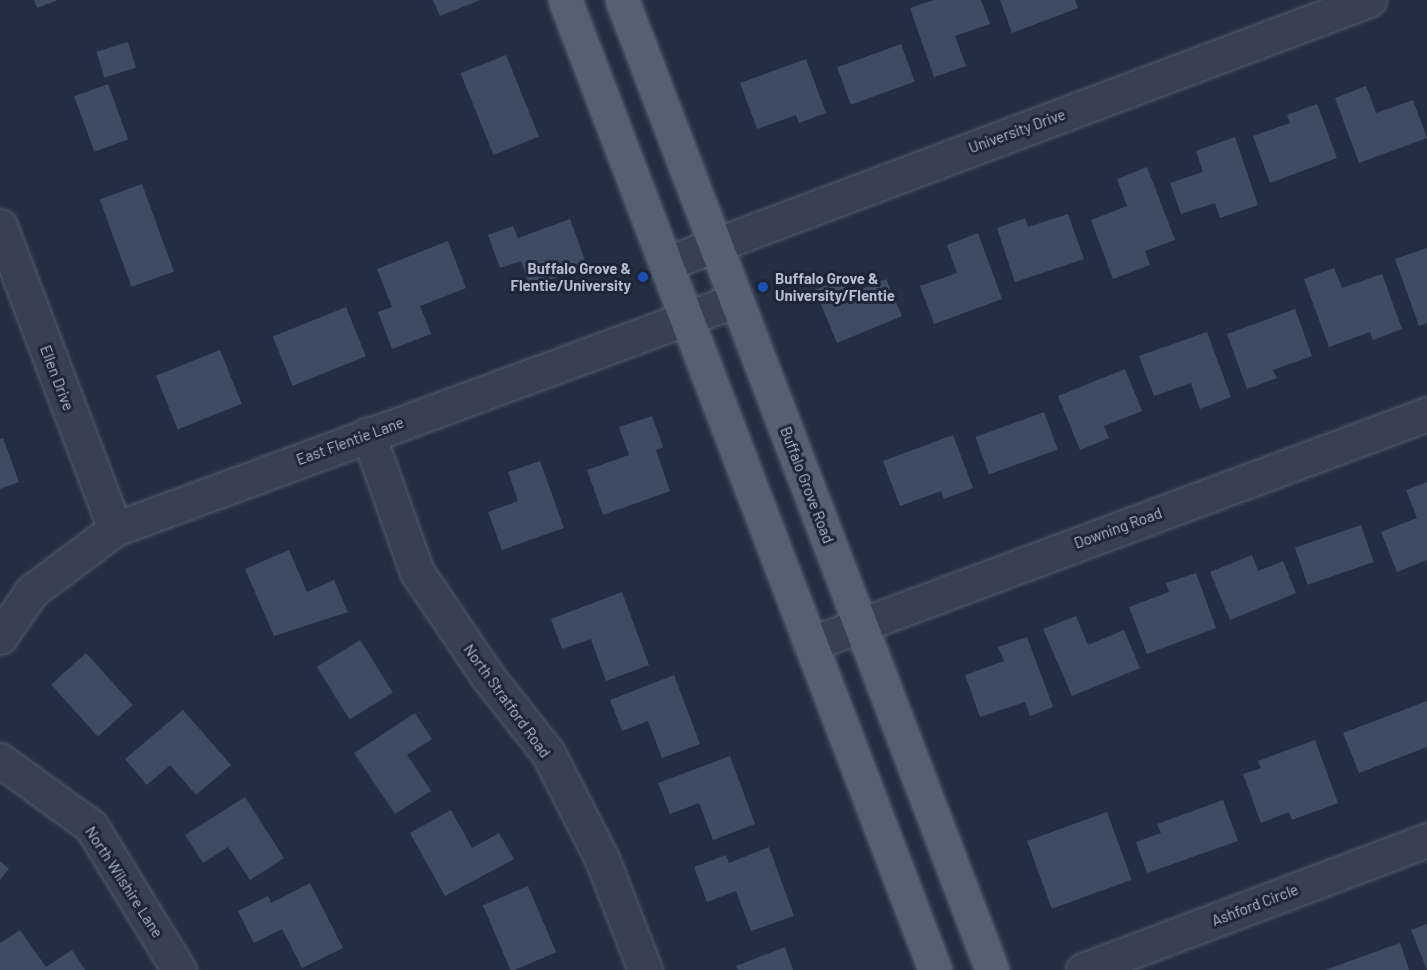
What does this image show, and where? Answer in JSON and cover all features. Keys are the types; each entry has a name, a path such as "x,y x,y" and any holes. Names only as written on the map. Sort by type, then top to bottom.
{"main road":[{"path":"566,0 935,970"},
{"name":"Buffalo Grove Road","path":"622,0 992,970"}],"street":[{"name":"University Drive","path":"665,264 1369,0"},
{"name":"Ellen Drive","path":"0,226 115,529"},
{"name":"East Flentie Lane","path":"0,637 32,591 115,529 736,300"},
{"name":"Downing Road","path":"810,644 1427,414"},
{"name":"North Stratford Road","path":"368,434 417,572 488,677 548,753 602,859 645,970"},
{"name":"North Wilshire Lane","path":"0,760 91,826 180,970"},
{"name":"Ashford Circle","path":"1083,970 1427,840"}],"building":[{"path":"34,0 58,0 37,8"},
{"path":"433,0 480,0 440,16"},
{"path":"934,0 981,0 990,24 955,36 966,66 934,77 910,8"},
{"path":"1000,0 1075,0 1078,8 1012,33"},
{"path":"128,42 136,68 104,77 96,52"},
{"path":"901,44 915,82 851,105 837,67"},
{"path":"506,55 539,137 494,155 461,73"},
{"path":"806,59 826,113 799,123 796,115 757,129 740,83"},
{"path":"108,84 128,139 94,152 74,96"},
{"path":"1366,86 1376,113 1413,100 1427,138 1359,163 1335,98"},
{"path":"1317,104 1337,158 1270,183 1253,136 1290,123 1287,115"},
{"path":"1235,137 1258,205 1220,218 1215,203 1181,214 1170,183 1203,172 1196,151"},
{"path":"1147,167 1175,240 1145,251 1150,265 1113,279 1091,220 1127,206 1117,179"},
{"path":"142,184 174,271 132,287 100,199"},
{"path":"1068,214 1084,259 1015,282 997,228 1025,218 1028,227"},
{"path":"570,219 587,266 530,287 521,261 500,268 488,235 513,226 518,238"},
{"path":"978,233 1002,299 934,324 920,286 957,273 947,245"},
{"path":"448,241 466,288 420,306 431,334 392,349 378,312 392,307 377,269"},
{"path":"1427,248 1427,323 1419,326 1395,259"},
{"path":"1334,268 1342,288 1382,274 1402,329 1373,340 1370,332 1329,347 1304,279"},
{"path":"843,278 850,294 886,279 902,316 837,343 815,290"},
{"path":"346,307 366,356 293,386 273,337"},
{"path":"1295,309 1312,356 1273,370 1277,378 1247,389 1227,334"},
{"path":"1207,332 1231,397 1200,409 1191,383 1154,396 1139,356"},
{"path":"220,350 242,404 178,430 156,376"},
{"path":"1125,369 1142,411 1104,426 1109,438 1080,450 1058,396"},
{"path":"1044,412 1058,450 989,475 975,437"},
{"path":"652,416 663,447 656,450 670,491 603,515 587,470 629,455 619,427"},
{"path":"953,435 973,488 944,499 941,491 900,506 883,461"},
{"path":"3,438 19,482 0,489 0,439"},
{"path":"540,461 564,528 502,550 488,512 518,501 508,472"},
{"path":"1427,482 1427,560 1397,572 1381,532 1417,518 1406,490"},
{"path":"1361,525 1374,562 1308,585 1295,548"},
{"path":"289,550 307,592 334,580 348,612 274,636 245,569"},
{"path":"1252,555 1258,571 1283,561 1296,593 1230,620 1210,572"},
{"path":"1196,573 1216,628 1147,654 1129,607 1169,592 1166,583"},
{"path":"622,592 649,665 606,681 591,639 562,649 551,619"},
{"path":"1076,616 1088,645 1124,630 1140,668 1072,696 1043,629"},
{"path":"1027,637 1053,707 1030,716 1025,702 980,717 965,675 1004,661 998,647"},
{"path":"360,640 393,693 350,720 317,667"},
{"path":"86,653 133,705 98,736 51,684"},
{"path":"674,675 700,744 662,758 648,721 622,731 610,700"},
{"path":"1427,701 1427,747 1359,773 1343,733"},
{"path":"183,710 231,765 196,795 170,765 147,785 125,759"},
{"path":"415,713 432,739 407,755 431,791 395,814 354,753"},
{"path":"1315,740 1338,803 1292,820 1289,812 1261,823 1243,774 1261,768 1258,761"},
{"path":"730,756 755,824 713,840 699,803 670,814 658,783"},
{"path":"245,797 284,858 250,880 228,847 203,863 185,835"},
{"path":"1223,800 1238,841 1147,873 1136,842 1161,833 1157,824"},
{"path":"451,810 472,848 499,833 514,859 445,896 410,833"},
{"path":"1107,812 1132,880 1052,909 1027,841"},
{"path":"769,847 794,916 751,931 736,891 707,902 694,867 726,855 729,863"},
{"path":"0,861 9,869 0,880"},
{"path":"310,883 343,948 302,968 282,929 254,943 238,911 268,896 271,903"},
{"path":"528,886 556,952 510,970 483,905"},
{"path":"1427,924 1427,970 1411,930"},
{"path":"20,930 46,967 72,950 85,970 0,970 0,943"},
{"path":"1400,943 1409,970 1325,970"},
{"path":"785,947 793,970 738,970 736,966"}],"place":[{"name":"Buffalo Grove & Flentie/University","path":"643,277"},
{"name":"Buffalo Grove & University/Flentie","path":"763,287"}]}
